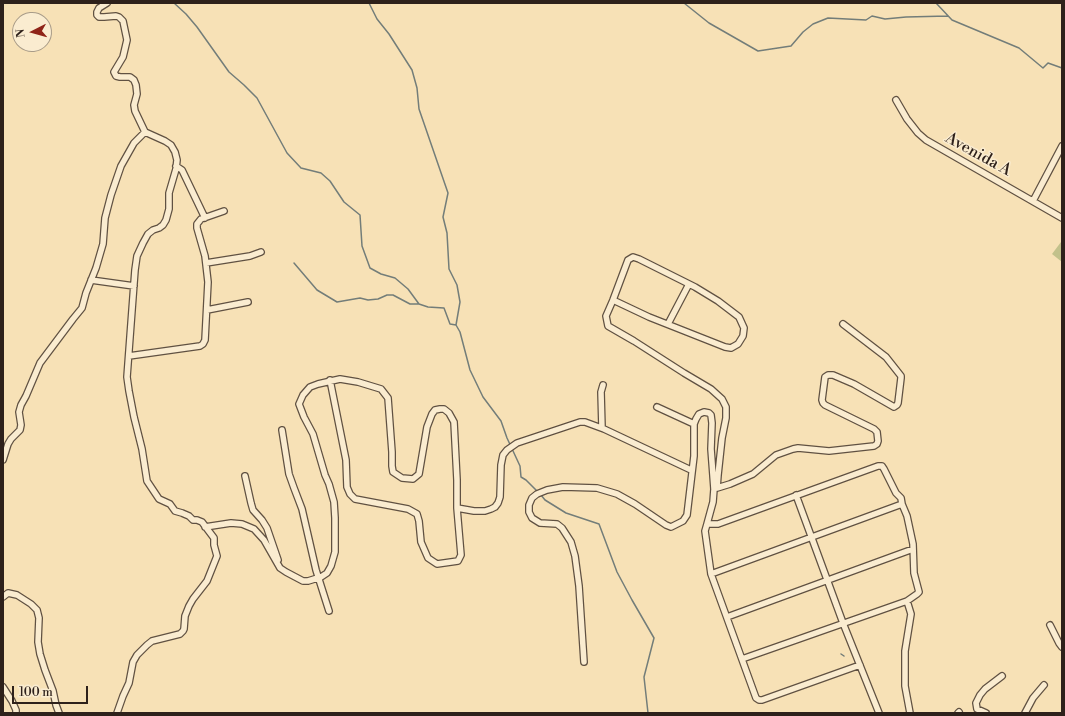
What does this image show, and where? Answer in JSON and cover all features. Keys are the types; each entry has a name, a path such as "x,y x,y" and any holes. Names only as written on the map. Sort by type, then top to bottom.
{"street":[{"path":"107,3 100,8 97,15 104,18 119,17 123,21 127,40 123,57 114,72 116,76 130,77 134,80 137,94 134,105 135,111 145,132 171,145 176,156 176,166 169,193 169,209 166,220 163,225 148,234 137,256 127,377 129,391 142,449 147,481 159,499 170,504 175,511 182,513 193,520 202,522 214,538 217,556 207,581 189,606 185,616 183,631 180,634 152,641 136,656 133,662 129,684 117,713"},
{"name":"Avenida A","path":"896,100 918,133 926,140 1062,218"},
{"path":"3,460 8,444 20,430 21,425 19,412 21,405 40,363 82,308 103,244 105,218 121,166 134,143 145,132"},
{"path":"1033,201 1062,146"},
{"path":"176,166 182,170 205,218"},
{"path":"129,356 200,346 203,344 205,340 208,282 206,262 197,224 201,219 224,211"},
{"path":"206,262 250,256 261,252"},
{"path":"613,300 725,348 731,348 738,344 743,336 744,328 739,317 718,301 689,284 633,257 628,260 606,316 608,326 710,389 722,399 726,407 726,418 716,489 705,532 711,574 756,698 762,700 860,665"},
{"path":"91,280 134,286"},
{"path":"668,324 689,284"},
{"path":"207,310 248,302"},
{"path":"716,489 753,474 776,456 793,449 798,448 826,452 874,446 877,444 877,432 874,429 825,406 822,400 825,377 828,375 833,375 854,384 894,407 898,403 901,378 900,374 886,357 843,324"},
{"path":"205,527 231,523 242,524 254,529 264,540 280,568 303,581 318,578 327,573 331,566 334,552 334,502 313,434 299,404 303,395 310,387 330,380 340,379 358,382 381,390 385,393 388,398 393,472 402,478 413,479 419,474 427,427 432,414 436,410 440,409 444,409 449,413 454,422 457,508 461,555 458,561 437,564 428,558 421,542 417,514 408,509 355,499 350,494 347,487 346,460 330,380"},
{"path":"602,428 601,392 603,385"},
{"path":"657,407 694,424"},
{"path":"584,662 579,591 575,556 571,542 562,528 556,524 540,523 532,518 528,505 532,498 540,493 563,487 597,488 617,494 671,527 683,521 686,515 694,456 694,424 699,414 704,412 711,415 711,449 716,489"},
{"path":"457,508 474,511 486,511 491,509 498,503 500,497 501,466 503,455 510,448 517,443 580,422 586,422 602,428 691,470"},
{"path":"282,430 289,474 302,509 318,578 329,612"},
{"path":"707,524 718,524 878,466 882,466 896,493 901,498 907,516 913,544 914,573 918,592 917,594 907,601 742,659"},
{"path":"245,476 253,510 267,528 280,568"},
{"path":"796,495 827,581 879,713"},
{"path":"711,574 902,504"},
{"path":"727,617 913,549"},
{"path":"3,597 8,593 17,596 31,604 37,610 39,618 38,642 40,654 59,713"},
{"path":"907,601 911,614 905,651 905,686 910,713"},
{"path":"1050,625 1062,646"},
{"path":"986,713 977,708 976,703 985,689 1002,676"},
{"path":"1025,713 1033,698 1044,686"},
{"path":"3,687 12,701 16,713"}],"shaded area":[{"path":"1061,242 1062,243 1062,262 1052,254"}],"waterway":[{"path":"174,3 197,27 229,72 257,98 287,153 301,168 321,173 330,181 344,202 360,215 362,246 370,268 381,274 395,278 408,289 419,304"},
{"path":"369,3 377,19 389,34 412,70 417,88 419,109 448,193 443,217 447,233 449,269 457,285 460,302 456,325 460,332 470,370 483,397 501,421 520,466 521,477 538,492"},
{"path":"684,3 709,23 758,51 791,46 803,32 813,24 828,18 866,20 872,16 885,19 948,16"},
{"path":"936,3 952,20 1019,48 1043,68 1048,63 1062,68"},
{"path":"294,263 317,290 337,302 360,298 368,300 378,299 387,295 393,295 410,304 444,308 450,324 456,325"},
{"path":"541,495 545,500 566,513 599,524 617,572 654,638 644,677 648,713"}]}
